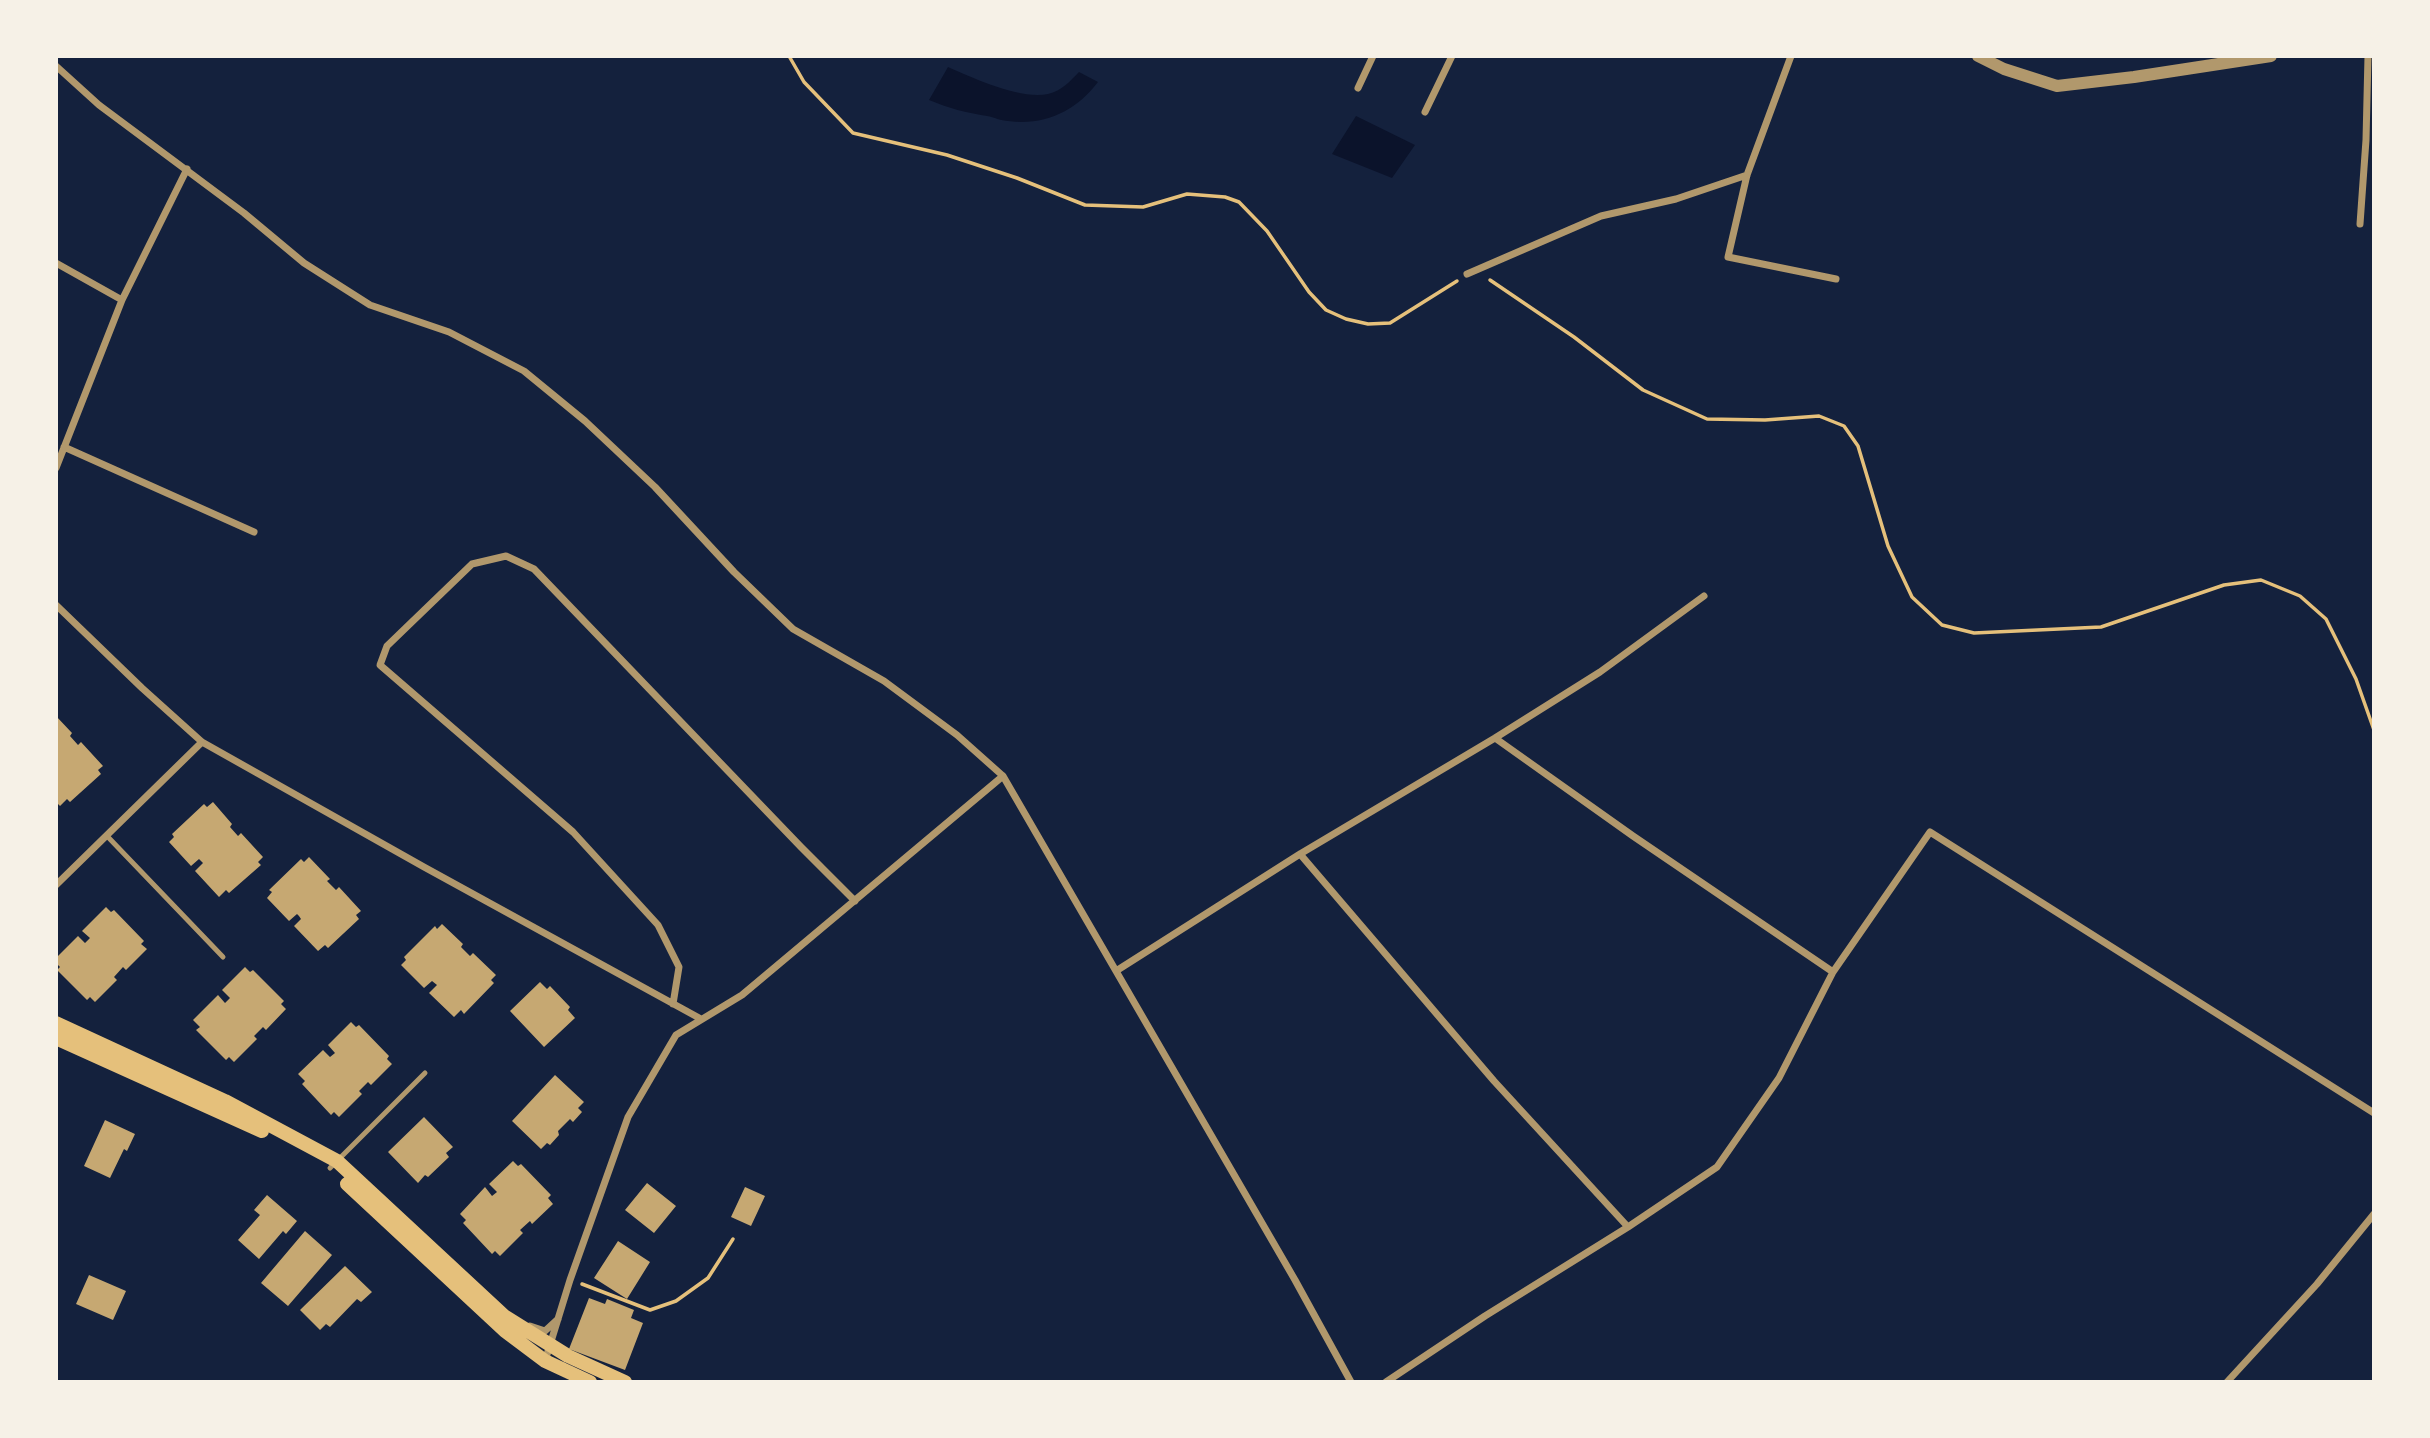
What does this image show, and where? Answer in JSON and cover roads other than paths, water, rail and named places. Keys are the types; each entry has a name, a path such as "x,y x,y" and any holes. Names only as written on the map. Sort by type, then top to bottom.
{"main road":[{"path":"56,1023 225,1101 333,1165 504,1316 550,1345 625,1382"},
{"path":"56,1038 333,1165 485,1313 545,1361 590,1382"}],"street":[{"path":"1358,88 1373,56"},
{"path":"1425,112 1452,56"},
{"path":"1791,56 1747,174 1728,257 1836,279"},
{"path":"1978,56 2004,69 2057,86 2271,56"},
{"path":"2360,224 2368,56"},
{"path":"56,66 99,105 187,169 304,263 370,304 449,332 524,371 585,421 655,487 734,572 793,629 884,681 957,735 1003,776 1296,1280 1351,1382"},
{"path":"56,468 122,300 187,169"},
{"path":"1467,274 1601,216 1676,199 1747,174"},
{"path":"56,263 122,300"},
{"path":"64,447 254,531"},
{"path":"673,1004 679,967 658,925 573,832 380,665 387,646 472,564 506,556 534,569 855,901"},
{"path":"1116,971 1300,854 1495,738 1600,671 1704,596"},
{"path":"56,604 202,742 701,1019"},
{"path":"1495,738 1644,844 1833,972"},
{"path":"56,886 202,742"},
{"path":"545,1361 570,1280 628,1117 676,1034 742,995 1003,776"},
{"path":"1386,1382 1717,1167 1779,1078 1833,972 1930,832 2374,1113"},
{"path":"1300,854 1494,1081 1628,1227"},
{"path":"2227,1382 2317,1284 2374,1214"},
{"path":"504,1316 545,1331 558,1319"}],"lane":[{"path":"107,836 223,957"},
{"path":"333,1165 425,1073"}],"water":[{"path":"948,67 997,87 1024,94 1053,93 1079,72 1098,82 1080,101 1059,114 1035,121 1005,121 929,100"},
{"path":"1356,116 1415,145 1392,178 1332,154"}]}
